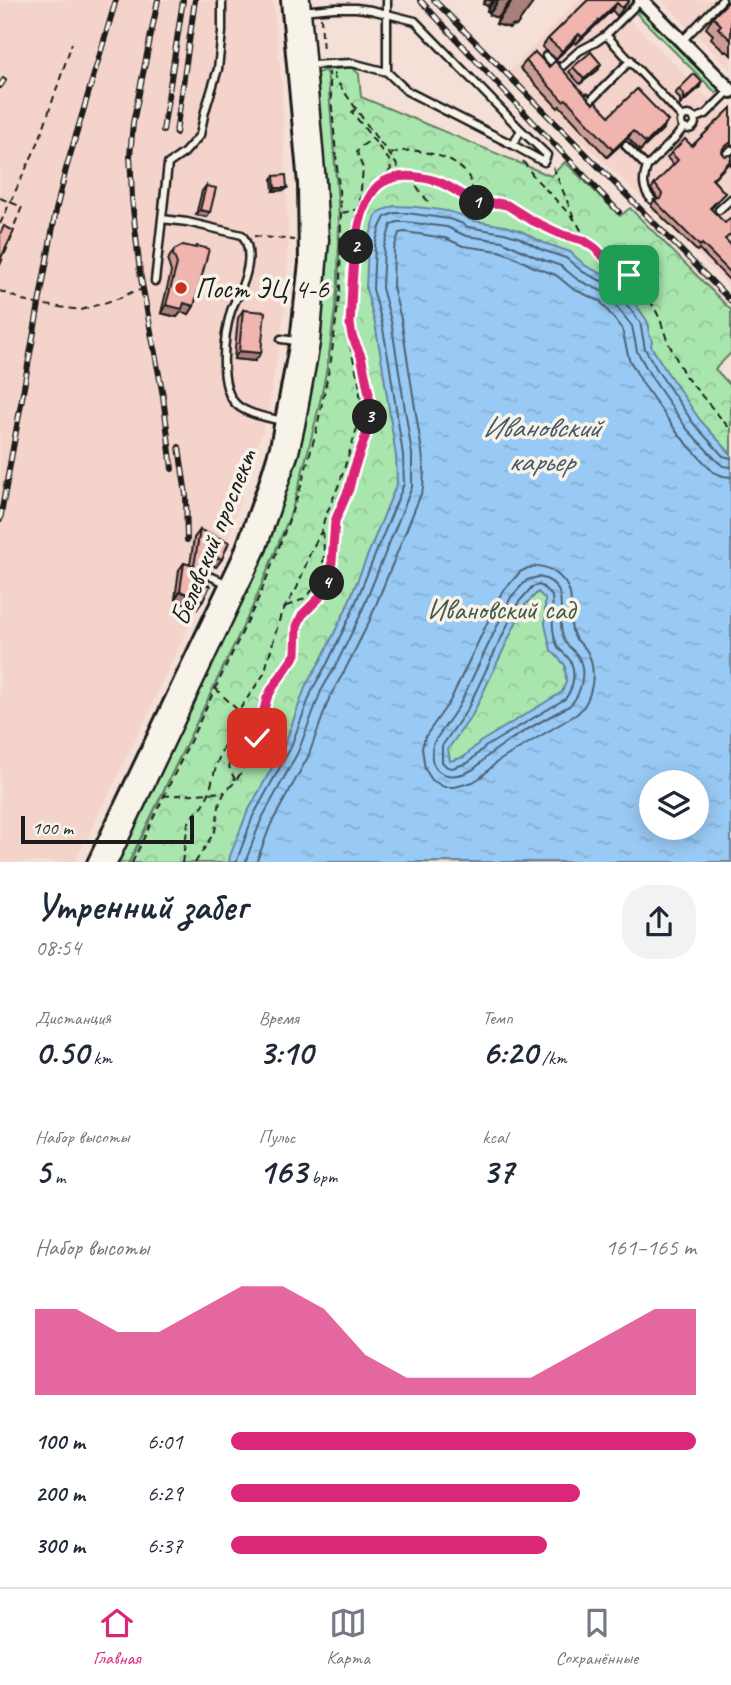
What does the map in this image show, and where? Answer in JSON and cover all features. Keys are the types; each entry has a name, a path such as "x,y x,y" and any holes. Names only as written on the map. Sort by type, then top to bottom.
{"street":[{"path":"641,0 731,90"},
{"name":"Белевский проспект","path":"95,862 233,586 257,547 289,452 289,423 319,240 306,65 295,6"},
{"name":"Белевский проспект","path":"295,6 306,240 303,342"},
{"name":"Белевский проспект","path":"107,862 233,586"}],"lane":[{"path":"155,281 168,164 184,153 200,135 218,69 222,0"},
{"path":"387,0 387,72"},
{"path":"559,69 579,51 607,35 641,0"},
{"path":"682,41 722,0 731,10"},
{"path":"295,6 321,9 356,8 415,21 547,155 544,162 407,91 387,72 352,63 306,65"},
{"path":"607,35 682,117 683,128"},
{"path":"545,56 567,77"},
{"path":"582,93 589,102 631,60"},
{"path":"694,119 706,114 731,90"},
{"path":"682,117 690,115 695,125 691,129 683,128"},
{"path":"652,200 644,190 647,167 683,128"},
{"path":"513,145 521,130"},
{"path":"626,146 647,167"},
{"path":"724,156 731,150"},
{"path":"719,210 731,199"},
{"path":"162,219 243,235 250,253 243,285 231,310 225,343 224,367 229,392 234,402 245,411 289,423"},
{"path":"281,339 303,342"},
{"path":"212,577 233,586"}],"path":[{"path":"321,9 322,50 334,77 403,176"},
{"path":"0,224 39,142 72,43"},
{"path":"182,862 187,827 209,793 217,763 238,710 264,674 281,614 297,589 322,530 360,417 359,382 346,330 353,228 361,202 372,184 391,169 389,160 352,112 356,109"},
{"path":"363,208 360,199 363,169 357,152 360,146 375,136"},
{"path":"513,145 534,177 576,221"},
{"path":"390,155 411,150 450,160 469,178 472,190 470,199"},
{"path":"547,155 576,221 589,243 637,283 654,307 685,376 731,430"},
{"path":"196,862 215,831 220,801 236,781 256,744 267,698 296,654 297,626 302,615 325,589 332,562 335,521 349,489 370,423 365,374 350,324 356,237 363,208 375,188 383,182 403,176 424,178 447,185 483,205 507,205 552,230 589,243"},
{"path":"408,177 430,204"},
{"path":"0,198 22,207 0,265"},
{"path":"341,213 363,208"},
{"path":"243,235 306,240"},
{"path":"0,291 30,303 82,310 142,290 155,281"},
{"path":"286,606 301,601 321,573 325,544 322,530"},
{"path":"215,688 259,730"},
{"path":"236,781 228,767 229,760 241,733 251,723"},
{"path":"229,760 256,744"},
{"path":"163,796 225,792"}],"shaded area":[{"path":"0,0 273,0 282,88 288,238 287,298 267,417 227,543 150,710 75,862 0,862"},
{"path":"578,0 610,0 731,120 731,289 641,197 509,72"},
{"path":"661,0 731,0 731,70"}],"green space":[{"path":"641,10 720,89 716,93 637,14"},
{"name":"Ивановский карьер","path":"353,68 359,74 361,97 551,176 565,162 620,216 630,208 731,310 731,353 715,369 731,386 731,862 129,862 253,606 291,513 316,420 332,340 339,260 337,181 328,78 325,70"},
{"path":"325,70 328,78 339,216 338,284 328,363 317,420 291,513 253,606 129,862 117,862 254,575 279,512 300,444 320,335 327,245 327,206 315,74"}],"water":[{"name":"Ивановский карьер","path":"394,206 411,207 455,213 469,220 505,226 570,252 586,266 616,281 646,319 651,346 665,369 700,420 731,454 731,862 229,862 247,813 284,746 306,685 345,611 397,483 396,456 382,363 366,289 368,243 376,216","holes":["538,592 545,599 545,625 551,650 565,665 566,682 562,692 480,742 464,757 450,761 448,749 473,714 524,606"]}],"building":[{"path":"588,0 629,1 622,8 617,3 582,37 579,34 562,51 548,39"},
{"path":"729,1 731,40 718,28 721,25 713,17"},
{"path":"535,52 549,67 555,61 593,104 595,101 609,116 637,89 668,121 646,143 633,131 613,150 526,61"},
{"path":"591,52 601,64 584,79 573,67"},
{"path":"694,74 702,82 684,100 684,94 679,89"},
{"path":"731,108 731,142 722,152 725,156 731,155 731,160 712,179 725,193 710,208 725,223 731,218 731,234 725,239 731,245 731,273 654,200 660,199 662,194 655,184 678,160 671,153 685,139 692,146"},
{"path":"286,175 287,188 275,188 274,176"},
{"path":"206,186 216,188 210,212 200,210"},
{"path":"4,226 14,231 0,260 0,234"},
{"name":"Пост ЭЦ 4-6","path":"183,245 209,249 194,306 184,303 182,309 166,305 177,264 174,250"},
{"path":"243,310 265,312 261,353 239,351"},
{"path":"200,530 229,542 222,559 214,556 202,582 210,586 203,601 180,591 184,563 194,566"}],"railway":[{"path":"0,520 56,210 116,0"},
{"path":"158,0 133,123 130,156 140,273 163,396 172,469"},
{"path":"163,131 183,0"},
{"path":"176,133 195,0"},
{"path":"420,0 619,212"},
{"path":"434,0 731,301"},
{"path":"0,86 4,80"},
{"path":"179,447 186,495 187,540"}],"place":[{"name":"Пост ЭЦ 4-6","path":"181,288"}],"route":[{"path":"257,738 267,698 296,654 297,626 302,615 325,589 330,576 335,521 349,489 370,423 365,374 350,324 356,237 363,208 375,188 392,178 413,177 447,185 478,204 507,205 552,230 589,243 608,261 629,275"}],"park label":[{"name":"Ивановский сад","path":"501,609"}]}
